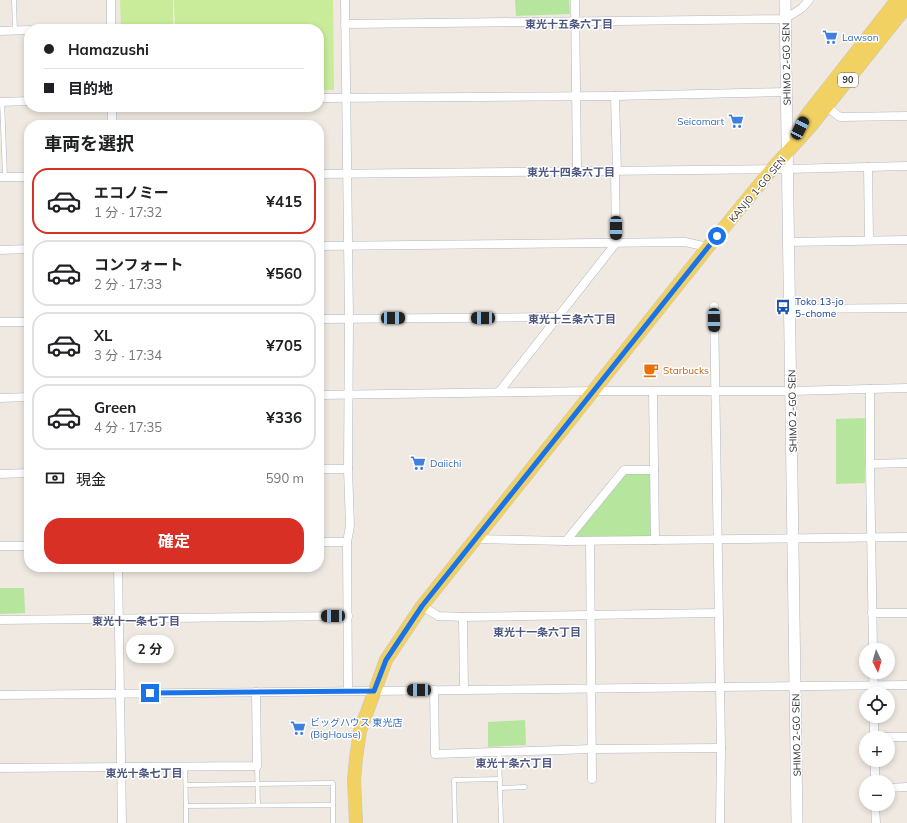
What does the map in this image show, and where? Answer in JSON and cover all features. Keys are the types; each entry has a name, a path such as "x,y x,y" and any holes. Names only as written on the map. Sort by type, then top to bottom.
{"main road":[{"name":"KANJO 1-GO SEN","path":"788,152 806,116 897,0"},
{"name":"KANJO 1-GO SEN","path":"356,823 354,780 360,731 386,660 422,606 708,247 772,169 827,107 907,6"}],"street":[{"path":"111,0 111,24"},
{"path":"345,0 348,246 348,469 350,526 347,542 348,691"},
{"path":"575,0 577,171"},
{"name":"SHIMO 2-GO SEN","path":"785,0 788,92 798,823"},
{"path":"345,24 785,19 802,8 809,0"},
{"path":"0,31 24,30"},
{"path":"324,98 615,96 788,92"},
{"path":"499,392 616,243 615,96"},
{"path":"1,102 24,101"},
{"path":"827,107 840,117 907,116"},
{"path":"324,174 788,169 907,166"},
{"path":"868,167 869,240"},
{"path":"2,177 24,177"},
{"path":"789,242 907,240"},
{"path":"324,246 685,242 708,247"},
{"path":"0,250 24,249"},
{"path":"714,306 721,748 720,823"},
{"path":"790,309 907,308"},
{"path":"324,319 558,317"},
{"path":"0,322 24,322"},
{"path":"324,395 715,390 792,391 907,388"},
{"path":"870,390 873,643"},
{"path":"653,391 655,540"},
{"path":"0,398 24,398"},
{"path":"870,464 907,463"},
{"path":"324,469 348,469"},
{"path":"566,541 624,470 654,470"},
{"path":"0,474 24,473"},
{"path":"476,539 590,541 907,536"},
{"path":"590,541 592,779"},
{"path":"324,542 347,542"},
{"path":"0,546 24,546"},
{"path":"118,572 122,823"},
{"path":"422,606 438,616 463,617 718,613"},
{"path":"872,614 907,613"},
{"path":"0,620 348,616"},
{"path":"463,617 464,689"},
{"path":"873,679 873,685"},
{"path":"0,695 907,684"},
{"path":"434,690 435,754 592,749 721,748"},
{"path":"0,768 257,766 256,692"},
{"path":"895,737 907,737"},
{"path":"895,788 907,787"},
{"path":"875,811 876,823"}],"lane":[{"path":"14,0 15,31"},
{"path":"1,102 2,177"},
{"path":"499,752 500,823"},
{"path":"185,766 186,823"},
{"path":"257,766 258,805"},
{"path":"455,823 454,780 500,779"},
{"path":"186,785 333,782 333,823"},
{"path":"500,788 525,787"},
{"path":"186,806 333,805"}],"green space":[{"path":"120,0 173,0 173,24 121,24"},
{"path":"174,0 333,0 334,90 324,90 324,24 175,24"},
{"path":"515,0 569,0 570,14 516,16"},
{"path":"865,418 865,483 836,484 836,419"},
{"path":"624,470 654,470 655,540 566,541"},
{"path":"0,588 24,588 25,613 0,614"},
{"path":"525,720 526,745 488,747 488,722"}],"place":[{"name":"Lawson","path":"830,37"},
{"name":"Seicomart","path":"736,121"},
{"name":"Toko 13-jo 5-chome","path":"783,307"},
{"name":"Starbucks","path":"651,370"},
{"name":"Daiichi","path":"418,463"},
{"name":"ビッグハウス 東光店 (BigHouse)","path":"298,728"}],"district":[{"name":"東光十五条六丁目","path":"569,24"},
{"name":"東光十四条六丁目","path":"571,172"},
{"name":"東光十三条六丁目","path":"572,319"},
{"name":"東光十一条七丁目","path":"136,621"},
{"name":"東光十一条六丁目","path":"537,632"},
{"name":"東光十条六丁目","path":"514,763"},
{"name":"東光十条七丁目","path":"144,773"}],"route":[{"path":"150,693 374,691 386,660 422,606 717,236"}]}
